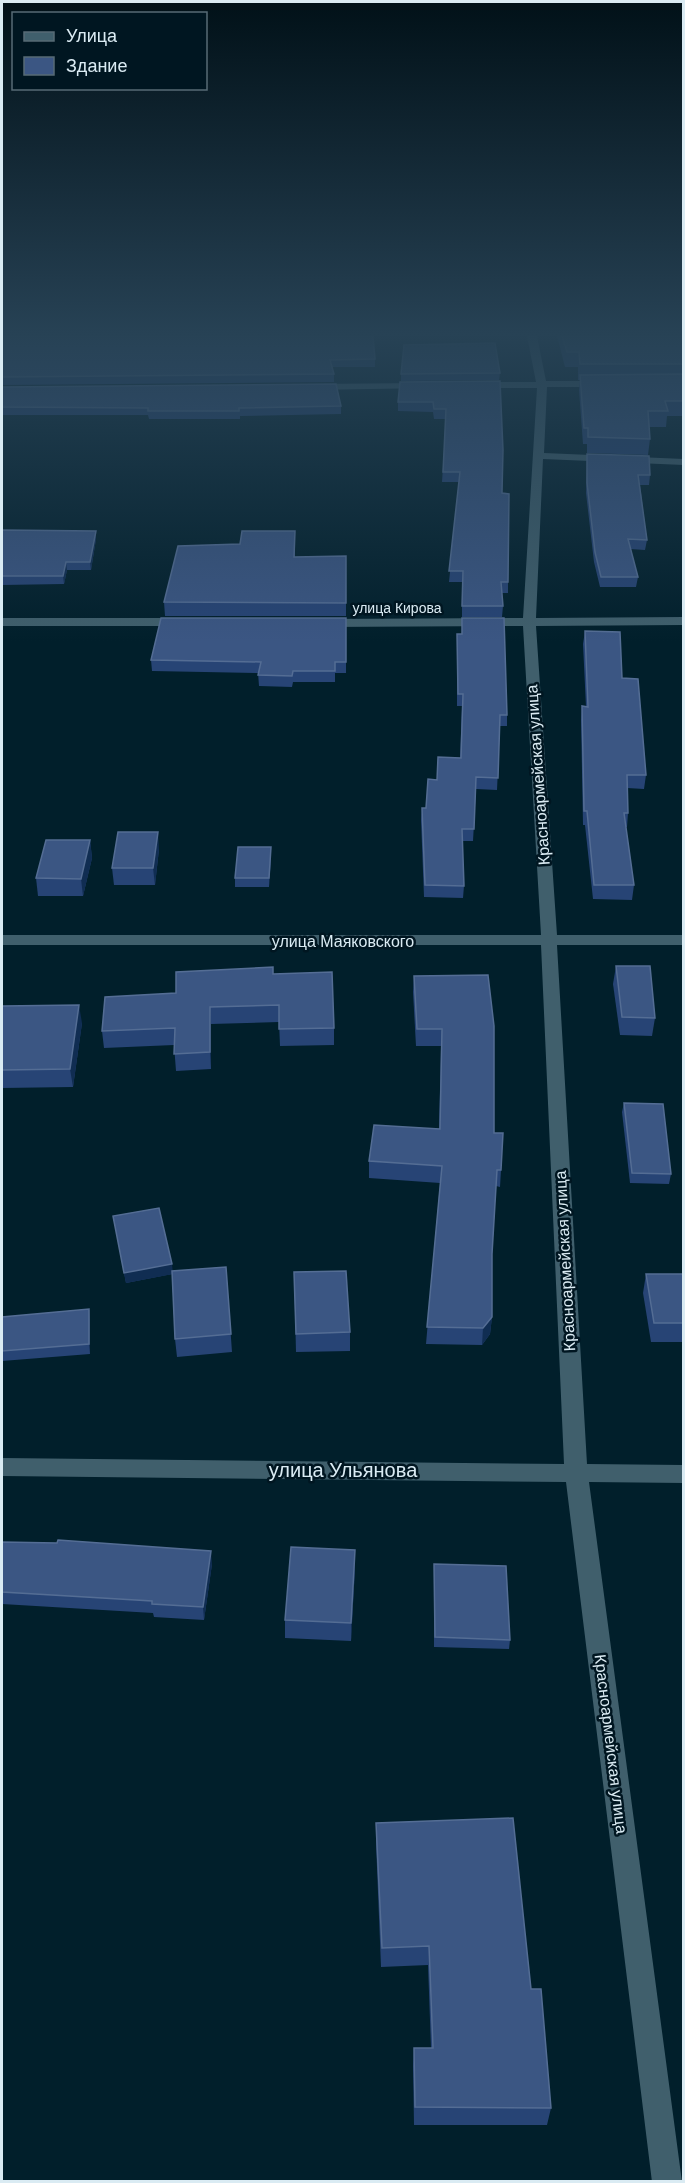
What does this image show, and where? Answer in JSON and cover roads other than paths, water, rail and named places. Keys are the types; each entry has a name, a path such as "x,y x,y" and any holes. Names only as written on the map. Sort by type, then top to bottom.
{"street":[{"name":"Красноармейская улица","path":"539,438 529,623 549,941 576,1472 667,2181"},
{"path":"538,456 684,462"},
{"name":"улица Кирова","path":"313,623 684,621"},
{"path":"2,622 193,622"},
{"name":"улица Маяковского","path":"2,940 684,940"},
{"name":"улица Ульянова","path":"2,1467 684,1474"}]}
